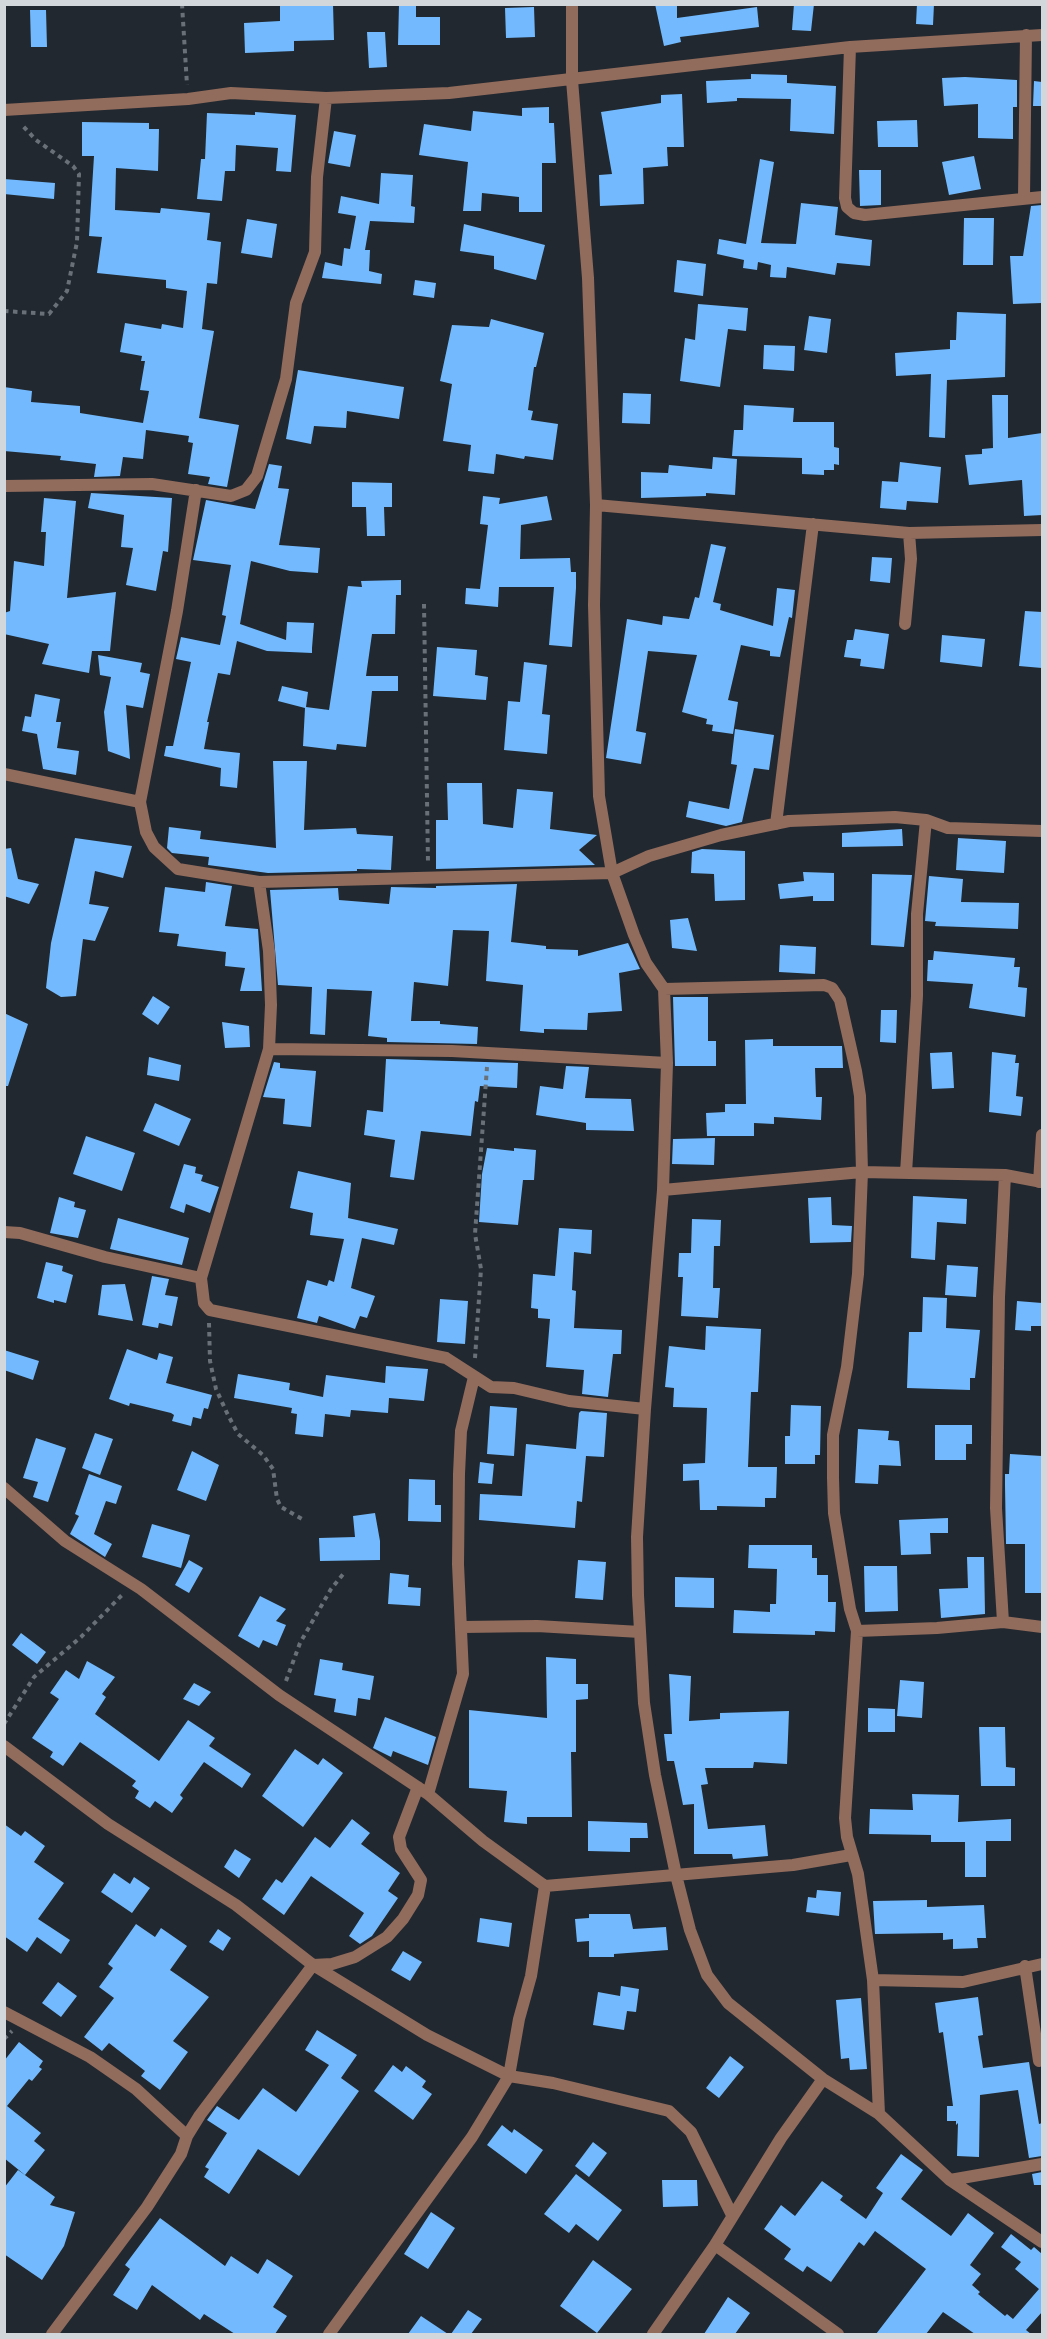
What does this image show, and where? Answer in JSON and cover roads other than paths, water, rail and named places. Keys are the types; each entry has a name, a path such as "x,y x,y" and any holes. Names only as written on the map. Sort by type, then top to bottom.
{"street":[{"path":"572,4 572,80 588,278 596,505 594,605 599,796 612,873 646,963 664,989 667,1063 663,1190 645,1410 638,1537 644,1703 653,1765 675,1875 690,1930 707,1975 728,2003 823,2079 879,2114 950,2180 1042,2242"},
{"path":"1024,197 1026,35"},
{"path":"8,110 188,99 231,93 326,98 449,93 850,46 1042,35"},
{"path":"850,46 845,198 847,207 854,213 865,215 1024,197 1042,197"},
{"path":"4,486 152,484 231,496 246,490 256,476 286,379 296,303 315,252 317,177 326,98"},
{"path":"196,490 177,610 140,802 146,832 154,847 178,869 259,882 612,873 650,856 721,835 776,824 896,817 926,820 948,828 1042,831"},
{"path":"596,505 909,533 1042,530"},
{"path":"776,824 813,524"},
{"path":"905,624 911,559 909,533"},
{"path":"4,774 140,802"},
{"path":"906,1173 917,1007 917,914 926,820"},
{"path":"259,882 269,951 271,1005 269,1049 201,1278 204,1303 210,1310 429,1353 453,1360 474,1377 491,1386 514,1388 569,1401 645,1410"},
{"path":"664,989 813,983 832,988 840,1000 858,1079 861,1172 853,1323 833,1435 832,1478 836,1524 850,1609 856,1630 845,1782 846,1828 851,1855 858,1874 873,1980 879,2114"},
{"path":"269,1049 488,1053 667,1063"},
{"path":"663,1190 861,1172 1005,1175 1041,1182 1042,1135"},
{"path":"1003,1622 996,1508 999,1297 1005,1175"},
{"path":"4,1232 20,1233 105,1257 201,1278"},
{"path":"313,1965 332,1964 355,1957 387,1937 403,1919 418,1895 421,1880 401,1849 399,1838 423,1791 463,1674 463,1627 458,1564 459,1474 461,1431 474,1377"},
{"path":"4,1488 65,1541 132,1583 279,1695 423,1791 483,1841 545,1886 793,1865 851,1855"},
{"path":"856,1630 937,1628 1003,1622 1042,1627"},
{"path":"463,1627 537,1626 640,1632"},
{"path":"4,1746 108,1824 236,1905 313,1965 428,2036 509,2076 553,2083 669,2111 691,2132 732,2215"},
{"path":"329,2334 472,2137 509,2076 519,2019 531,1976 545,1886"},
{"path":"873,1980 963,1982 1025,1966 1042,1964"},
{"path":"52,2334 147,2207 181,2154 187,2136 313,1965"},
{"path":"1025,1966 1038,2061"},
{"path":"4,2012 99,2063 136,2089 187,2136"},
{"path":"653,2334 716,2245 732,2215 823,2079"},
{"path":"950,2180 1042,2164"},
{"path":"716,2245 838,2334"}]}
